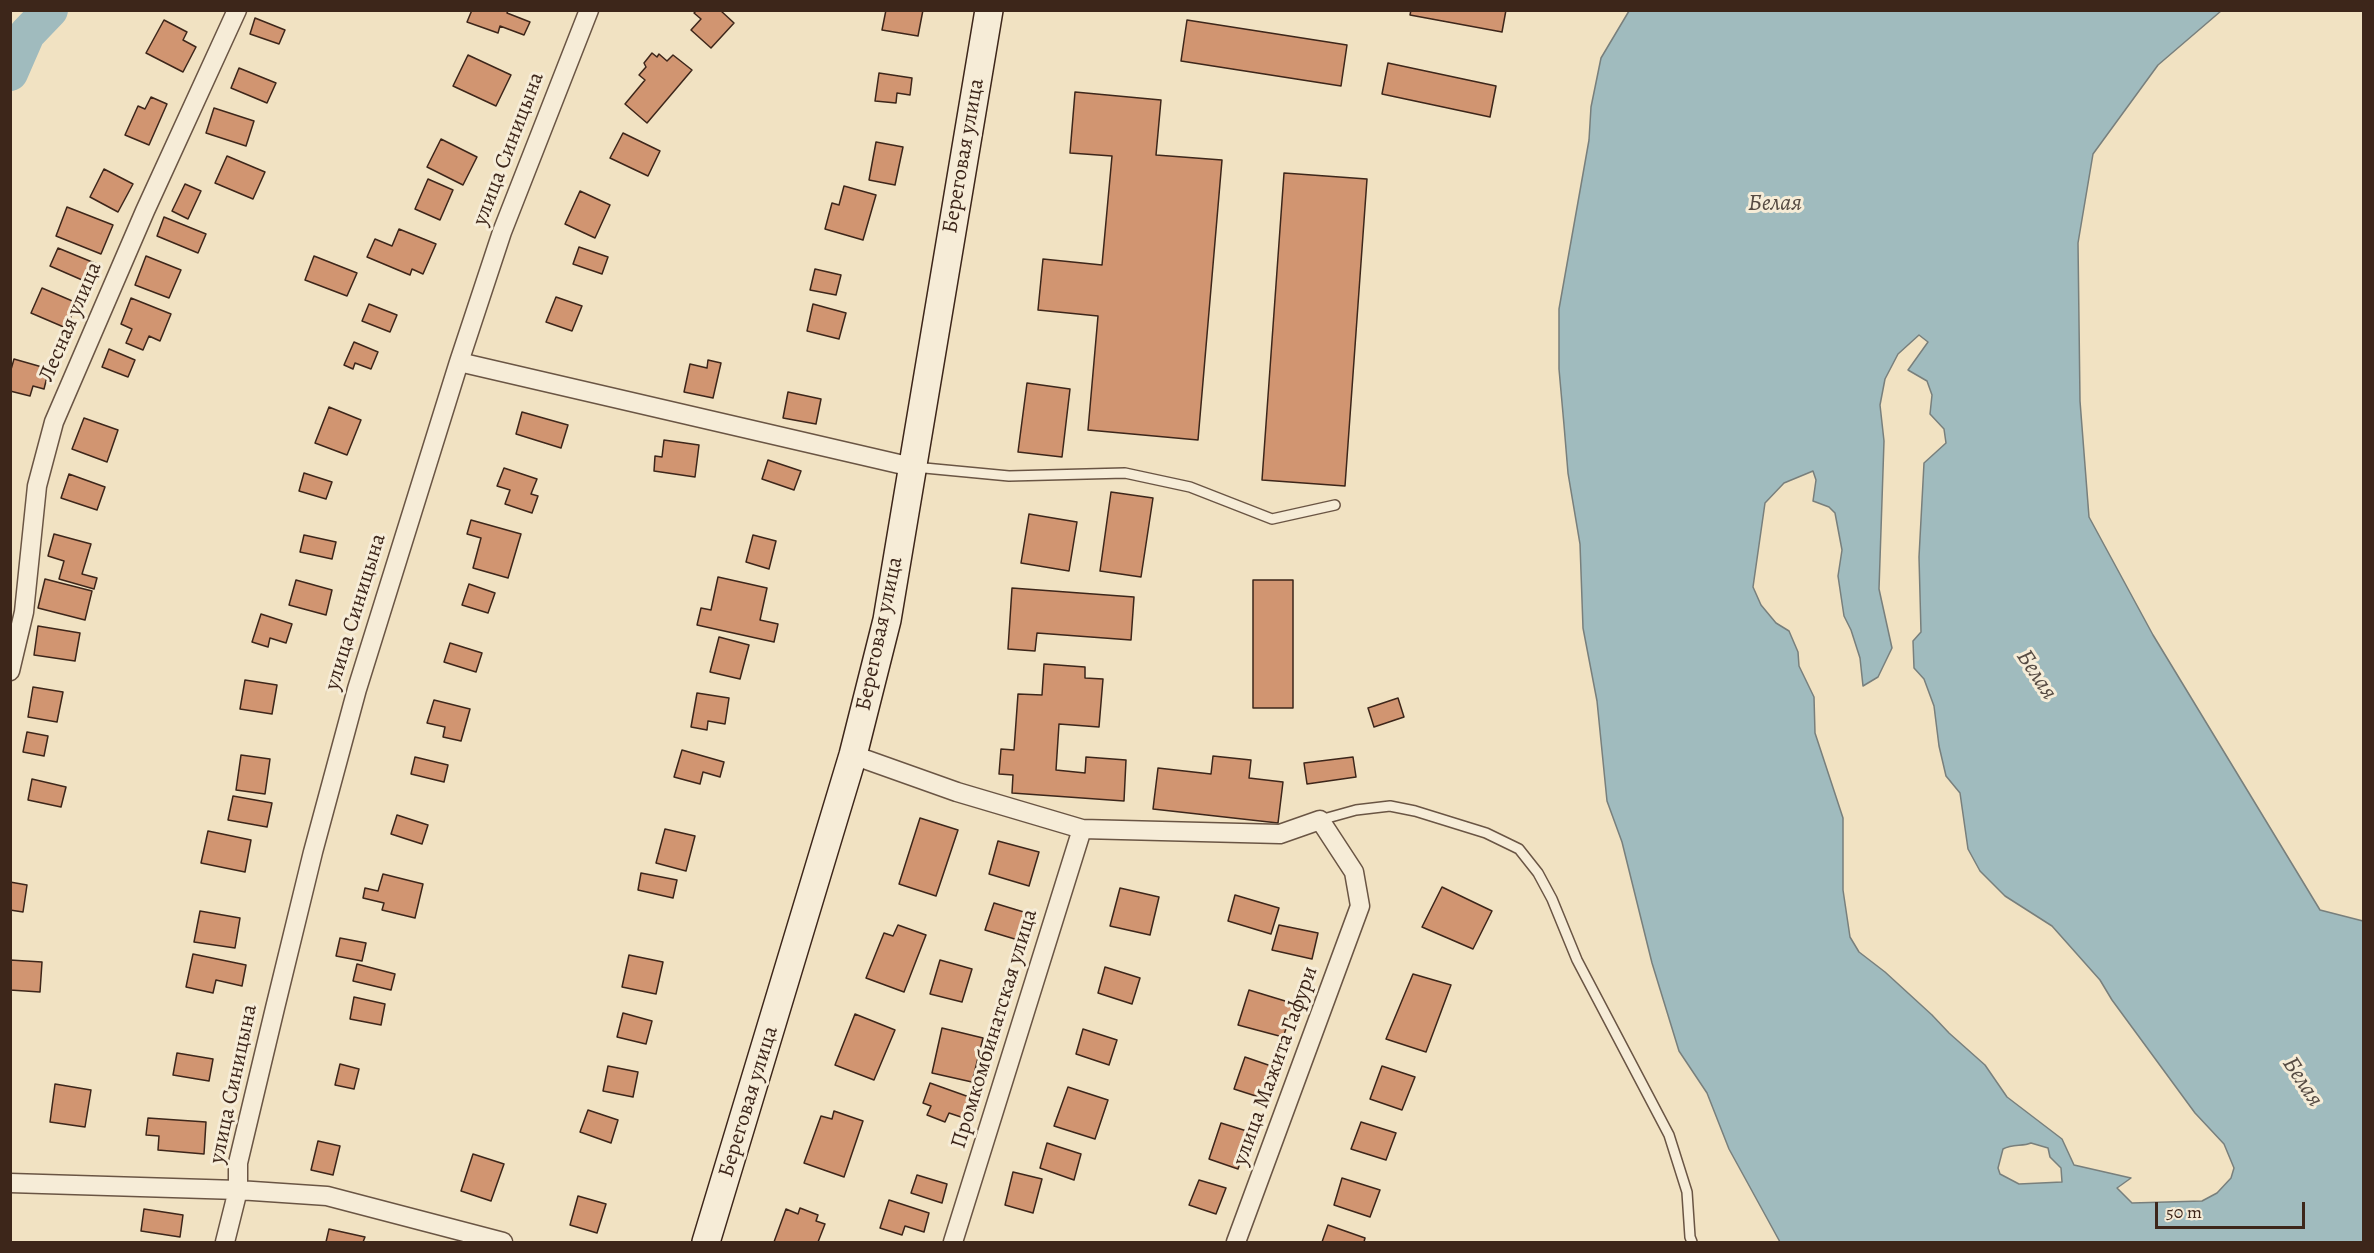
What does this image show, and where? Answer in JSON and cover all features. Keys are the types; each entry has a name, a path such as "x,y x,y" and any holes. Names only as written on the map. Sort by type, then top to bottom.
{"main road":[{"name":"Береговая улица","path":"706,1242 853,755 887,620 989,10"}],"street":[{"name":"Лесная улица","path":"10,671 24,612 37,486 54,422 145,211 237,10"},
{"name":"улица Синицына","path":"225,1242 238,1190 238,1163 313,852 360,678 502,232 589,10"},
{"path":"459,362 912,467"},
{"path":"853,755 957,792 1082,829 1280,834 1320,820"},
{"name":"улица Мажита Гафури","path":"1236,1242 1360,906 1354,872 1320,820"},
{"name":"Промкомбинатская улица","path":"953,1242 1082,829"},
{"path":"10,1183 238,1190 327,1196 503,1242"}],"lane":[{"path":"912,467 1010,476 1125,473 1190,486 1272,519 1335,505"},
{"path":"1320,820 1356,810 1390,806 1415,811 1486,833 1519,849 1538,873 1577,960 1669,1135 1687,1192 1692,1242"}],"water":[{"name":"Белая","path":"1629,11 2221,11 2158,65 2093,154 2078,243 2080,401 2089,517 2153,635 2320,910 2363,921 2363,1242 1780,1242 1729,1149 1707,1093 1679,1051 1652,963 1622,842 1607,801 1597,701 1583,628 1580,544 1568,473 1559,369 1559,309 1601,58","holes":["1919,335 1928,342 1908,370 1927,381 1932,395 1930,414 1944,429 1946,443 1924,463 1919,557 1921,632 1913,641 1914,668 1924,679 1934,706 1939,746 1946,776 1960,793 1968,849 1980,871 2005,896 2052,926 2100,980 2112,1000 2195,1113 2224,1144 2234,1168 2231,1178 2217,1193 2202,1201 2132,1203 2117,1188 2131,1178 2074,1165 2062,1139 2007,1097 1985,1065 1885,972 1859,952 1850,937 1843,890 1843,818 1815,733 1814,697 1799,666 1798,652 1789,631 1776,623 1761,605 1753,587 1765,503 1784,483 1813,471 1816,480 1813,501 1829,507 1835,513 1842,550 1838,576 1844,616 1860,658 1863,686 1878,677 1892,648 1879,589 1884,441 1880,405 1885,379 1898,354","2031,1143 2048,1148 2050,1157 2061,1168 2062,1182 2019,1184 2000,1174 1998,1168 2003,1149"]}],"building":[{"path":"472,10 508,10 507,13 530,22 524,35 500,26 498,33 467,22"},
{"path":"697,10 720,10 734,23 711,48 691,30 701,19 694,13"},
{"path":"886,10 923,10 918,36 882,30"},
{"path":"1411,10 1506,10 1502,32 1410,15"},
{"path":"255,18 285,30 279,44 250,34"},
{"path":"164,20 187,32 183,40 196,47 183,72 146,53"},
{"path":"1187,20 1347,45 1341,86 1181,61"},
{"path":"652,53 657,57 659,54 667,61 673,55 692,70 647,123 625,104 645,80 639,75 646,67 644,63"},
{"path":"468,55 511,75 496,106 453,86"},
{"path":"1388,63 1496,86 1490,117 1382,94"},
{"path":"239,68 276,83 267,103 231,88"},
{"path":"879,73 912,78 910,95 897,93 896,103 875,101"},
{"path":"1075,92 1161,100 1156,155 1222,160 1198,440 1088,430 1098,316 1038,310 1043,259 1102,265 1112,156 1070,153"},
{"path":"151,97 167,104 149,145 125,135 138,106 145,109"},
{"path":"214,108 254,121 246,146 206,133"},
{"path":"623,133 660,151 648,176 610,158"},
{"path":"441,139 477,157 463,185 427,167"},
{"path":"876,142 903,147 895,185 869,180"},
{"path":"227,156 265,172 253,199 215,183"},
{"path":"104,169 133,184 118,212 90,197"},
{"path":"1284,173 1367,179 1345,486 1262,480"},
{"path":"428,179 453,190 440,220 415,209"},
{"path":"185,184 201,191 188,219 172,211"},
{"path":"844,186 876,195 863,240 825,229 832,203 839,205"},
{"path":"580,191 610,205 595,238 565,224"},
{"path":"67,207 113,225 101,254 56,236"},
{"path":"164,217 206,234 198,253 157,236"},
{"path":"399,229 436,244 423,274 412,269 410,275 367,257 375,239 392,246"},
{"path":"579,247 608,257 602,274 573,264"},
{"path":"58,248 97,264 89,283 50,266"},
{"path":"146,256 181,270 169,298 135,285"},
{"path":"314,256 357,273 347,296 305,280"},
{"path":"815,269 841,275 836,295 810,290"},
{"path":"42,288 77,303 66,328 31,313"},
{"path":"556,297 582,306 572,331 546,322"},
{"path":"131,298 171,314 160,341 149,336 143,350 126,343 132,329 121,324"},
{"path":"369,304 397,315 390,332 362,321"},
{"path":"813,304 846,313 839,339 807,331"},
{"path":"354,342 378,352 371,369 355,363 353,369 344,365"},
{"path":"109,349 135,360 128,377 102,367"},
{"path":"14,359 49,369 44,389 33,386 30,396 10,391 10,373"},
{"path":"708,360 721,363 713,398 684,392 690,364 707,368"},
{"path":"1027,383 1070,389 1062,457 1018,452"},
{"path":"788,392 821,399 816,424 783,418"},
{"path":"329,407 361,420 347,455 315,443"},
{"path":"522,412 568,425 561,448 516,434"},
{"path":"84,418 118,430 107,462 72,449"},
{"path":"664,440 699,445 695,477 654,471 655,456 662,457"},
{"path":"768,460 801,471 794,490 762,479"},
{"path":"504,468 537,479 531,494 538,496 532,513 505,504 510,490 497,486"},
{"path":"304,473 332,482 326,499 299,491"},
{"path":"69,474 105,487 97,510 61,498"},
{"path":"1111,492 1153,498 1141,577 1100,571"},
{"path":"1029,514 1077,522 1069,571 1021,563"},
{"path":"471,520 521,534 508,578 473,568 481,538 467,534"},
{"path":"54,534 91,544 82,574 97,578 94,589 59,579 64,561 48,556"},
{"path":"304,535 336,542 332,559 300,552"},
{"path":"753,535 776,541 769,569 746,562"},
{"path":"718,577 767,588 760,620 778,624 774,642 697,625 701,608 711,610"},
{"path":"45,579 92,591 85,620 38,608"},
{"path":"296,580 332,590 326,615 289,605"},
{"path":"1253,580 1293,580 1293,708 1253,708"},
{"path":"469,584 495,593 488,613 462,605"},
{"path":"1012,588 1134,597 1131,640 1037,633 1035,651 1008,649"},
{"path":"261,614 292,624 286,643 270,638 268,647 252,642"},
{"path":"38,626 80,633 75,661 34,655"},
{"path":"719,637 749,645 740,679 710,672"},
{"path":"450,643 482,653 476,672 444,662"},
{"path":"1044,664 1085,667 1085,678 1103,679 1099,727 1059,724 1056,770 1085,773 1086,757 1126,760 1124,801 1012,793 1013,775 999,774 1001,749 1014,750 1018,694 1042,695"},
{"path":"245,680 277,685 272,714 240,709"},
{"path":"33,687 63,692 57,722 28,717"},
{"path":"697,693 729,698 725,724 708,721 707,730 691,727"},
{"path":"1398,698 1404,717 1374,727 1368,708"},
{"path":"434,700 470,709 461,741 443,737 445,727 427,723"},
{"path":"27,732 48,736 44,756 23,752"},
{"path":"682,750 724,762 720,777 703,772 700,784 674,777"},
{"path":"241,755 270,759 265,794 236,790"},
{"path":"1213,756 1251,760 1249,778 1283,782 1278,823 1153,809 1158,768 1211,774"},
{"path":"415,757 448,765 444,782 411,774"},
{"path":"1353,757 1356,777 1307,784 1304,763"},
{"path":"32,779 66,787 61,807 28,800"},
{"path":"233,796 272,803 267,827 228,820"},
{"path":"397,815 428,825 422,844 391,834"},
{"path":"920,818 958,830 936,896 899,884"},
{"path":"665,829 695,836 686,871 656,863"},
{"path":"208,831 251,840 245,872 201,863"},
{"path":"998,841 1039,852 1029,886 989,874"},
{"path":"641,873 677,880 673,898 638,890"},
{"path":"383,874 423,884 415,918 382,910 384,903 363,898 365,888 378,891"},
{"path":"10,882 27,885 23,912 10,910"},
{"path":"1442,887 1492,911 1473,949 1422,927"},
{"path":"1120,888 1159,897 1150,935 1110,926"},
{"path":"1235,895 1279,908 1271,934 1228,921"},
{"path":"994,903 1027,913 1018,940 985,930"},
{"path":"200,911 240,918 235,948 194,942"},
{"path":"898,925 926,935 904,992 866,978 884,933 893,936"},
{"path":"1279,925 1318,933 1312,959 1272,950"},
{"path":"340,938 366,943 362,961 336,956"},
{"path":"193,954 246,965 242,986 216,980 213,993 186,987"},
{"path":"629,955 663,962 656,994 622,987"},
{"path":"10,960 42,962 40,992 10,990"},
{"path":"940,960 972,969 962,1002 930,994"},
{"path":"357,964 395,974 391,990 353,981"},
{"path":"1105,967 1140,978 1132,1004 1098,993"},
{"path":"1413,974 1451,985 1426,1052 1386,1039"},
{"path":"1249,990 1295,1004 1283,1037 1238,1025"},
{"path":"354,997 385,1004 381,1025 350,1019"},
{"path":"623,1013 652,1021 646,1044 617,1037"},
{"path":"855,1014 895,1030 874,1080 835,1065"},
{"path":"942,1028 983,1038 972,1082 932,1073"},
{"path":"1083,1029 1117,1040 1109,1065 1076,1054"},
{"path":"177,1053 213,1059 209,1081 173,1075"},
{"path":"1245,1057 1274,1067 1262,1098 1234,1089"},
{"path":"340,1064 359,1069 354,1089 335,1085"},
{"path":"608,1066 638,1072 633,1097 603,1091"},
{"path":"1382,1066 1415,1077 1402,1110 1370,1099"},
{"path":"930,1083 972,1098 964,1118 949,1113 945,1122 927,1115 931,1106 923,1103"},
{"path":"55,1084 91,1090 85,1127 50,1122"},
{"path":"1068,1087 1108,1100 1095,1139 1054,1126"},
{"path":"588,1110 618,1120 611,1143 580,1132"},
{"path":"834,1111 863,1121 844,1177 804,1163 821,1116 832,1119"},
{"path":"148,1118 206,1122 204,1154 158,1150 159,1136 146,1135"},
{"path":"1361,1122 1396,1133 1386,1160 1351,1149"},
{"path":"1221,1123 1250,1132 1238,1169 1209,1159"},
{"path":"318,1141 340,1146 333,1175 311,1170"},
{"path":"1047,1143 1081,1154 1074,1180 1040,1168"},
{"path":"473,1154 504,1164 491,1201 461,1191"},
{"path":"1013,1172 1042,1179 1033,1213 1005,1205"},
{"path":"917,1175 947,1184 942,1203 911,1193"},
{"path":"1342,1178 1380,1190 1370,1217 1334,1205"},
{"path":"1199,1180 1226,1188 1216,1214 1189,1205"},
{"path":"578,1196 606,1204 597,1233 570,1225"},
{"path":"889,1200 929,1213 924,1232 905,1226 902,1235 880,1228"},
{"path":"800,1208 818,1215 816,1221 825,1224 818,1242 774,1242 786,1209 798,1214"},
{"path":"144,1209 183,1215 180,1237 141,1231"},
{"path":"1328,1225 1365,1238 1364,1242 1322,1242"},
{"path":"329,1229 365,1237 363,1242 326,1242"}],"waterway":[{"path":"10,73 27,34 50,10"}]}
